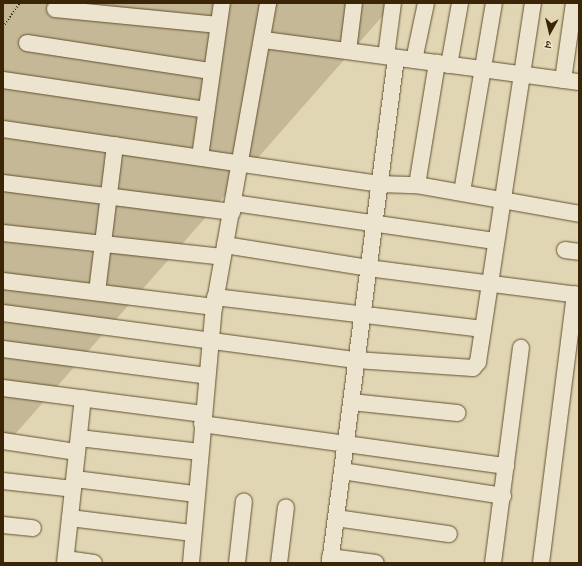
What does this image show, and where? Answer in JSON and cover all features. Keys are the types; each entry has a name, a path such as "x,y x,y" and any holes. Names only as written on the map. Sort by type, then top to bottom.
{"street":[{"path":"200,157 211,71 222,3"},
{"path":"191,563 206,376 214,302 264,40 268,3"},
{"path":"348,51 354,3"},
{"path":"376,563 330,560 379,184 391,57 393,3"},
{"path":"414,60 426,3"},
{"path":"417,185 443,64 460,3"},
{"path":"462,192 494,3"},
{"path":"3,313 209,342 356,360 467,370 478,362 520,74 533,3"},
{"path":"264,40 571,81 574,3"},
{"path":"55,9 218,25"},
{"path":"27,43 211,71"},
{"path":"3,80 206,110"},
{"path":"3,129 379,184 417,185 502,197 579,214"},
{"path":"97,292 110,197 115,145"},
{"path":"3,183 110,197 374,223 495,241"},
{"path":"3,233 103,244 224,251 577,294 541,563"},
{"path":"3,281 97,292 362,314 483,329"},
{"path":"493,563 521,348"},
{"path":"3,349 206,376"},
{"path":"3,388 83,398 345,444 506,466"},
{"path":"83,398 66,561 94,563"},
{"path":"351,402 457,413"},
{"path":"3,441 200,452"},
{"path":"342,471 502,496"},
{"path":"3,481 74,484 196,494"},
{"path":"237,563 244,501"},
{"path":"280,563 286,507"},
{"path":"70,518 193,533"},
{"path":"336,518 449,534"},
{"path":"3,524 33,528"}],"path":[{"path":"3,26 20,3"}],"shaded area":[{"path":"3,3 394,3 3,448"}]}
